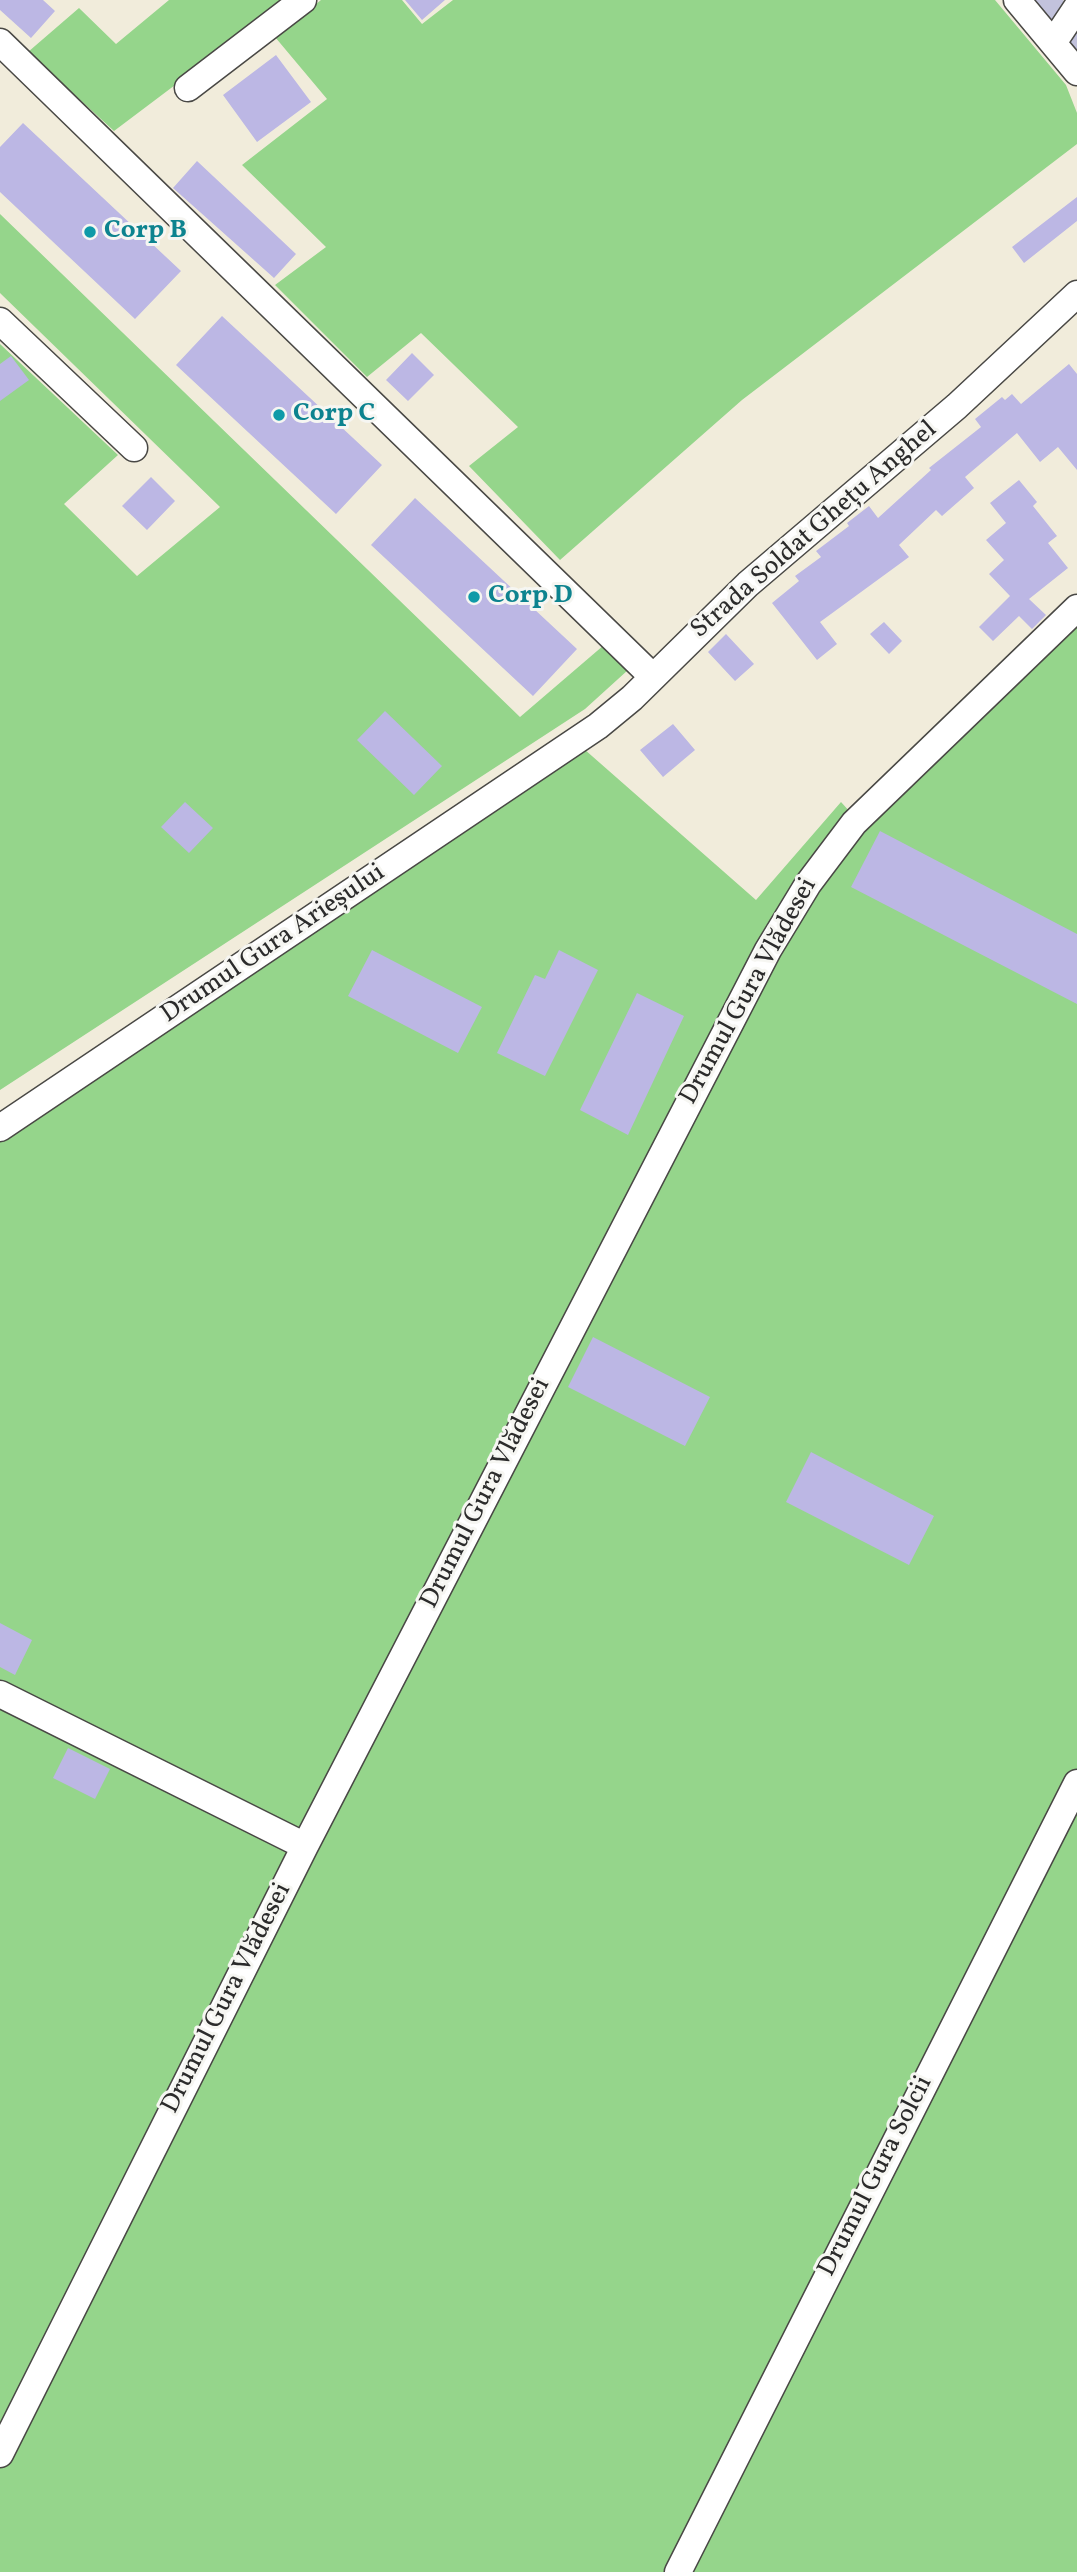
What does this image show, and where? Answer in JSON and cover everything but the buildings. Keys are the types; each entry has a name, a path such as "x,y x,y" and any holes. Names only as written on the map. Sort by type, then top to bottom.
{"street":[{"path":"188,88 303,0"},
{"path":"1017,0 1077,72"},
{"path":"1053,43 1077,7"},
{"path":"0,42 653,677"},
{"name":"Strada Soldat Ghețu Anghel","path":"548,762 616,712 748,584 957,406 1077,293"},
{"path":"0,321 134,448"},
{"name":"Drumul Gura Vlădesei","path":"0,2454 305,1846 768,950 829,853 854,822 1077,608"},
{"name":"Drumul Gura Arieșului","path":"0,1128 548,762"},
{"path":"0,1694 305,1846"},
{"name":"Drumul Gura Solcii","path":"678,2572 1077,1783"}],"shaded area":[{"path":"1032,0 1063,0 1077,15 1077,52"}],"green space":[{"path":"169,0 288,0 114,131 28,52 79,8 116,44"},
{"path":"321,0 402,0 422,24 453,0 995,0 1066,85 1077,113 1077,144 742,400 560,560 469,466 518,427 421,333 367,377 275,285 326,247 242,165 327,99 275,37"},
{"path":"0,214 520,717 604,645 628,670 585,709 0,1090 0,344 118,455 64,504 137,576 220,507 0,293"},
{"path":"1077,620 1077,2572 0,2572 0,1140 584,749 756,900 841,802 851,813"}],"place":[{"name":"Corp B","path":"90,232"},
{"name":"Corp C","path":"279,415"},
{"name":"Corp D","path":"474,597"}]}
